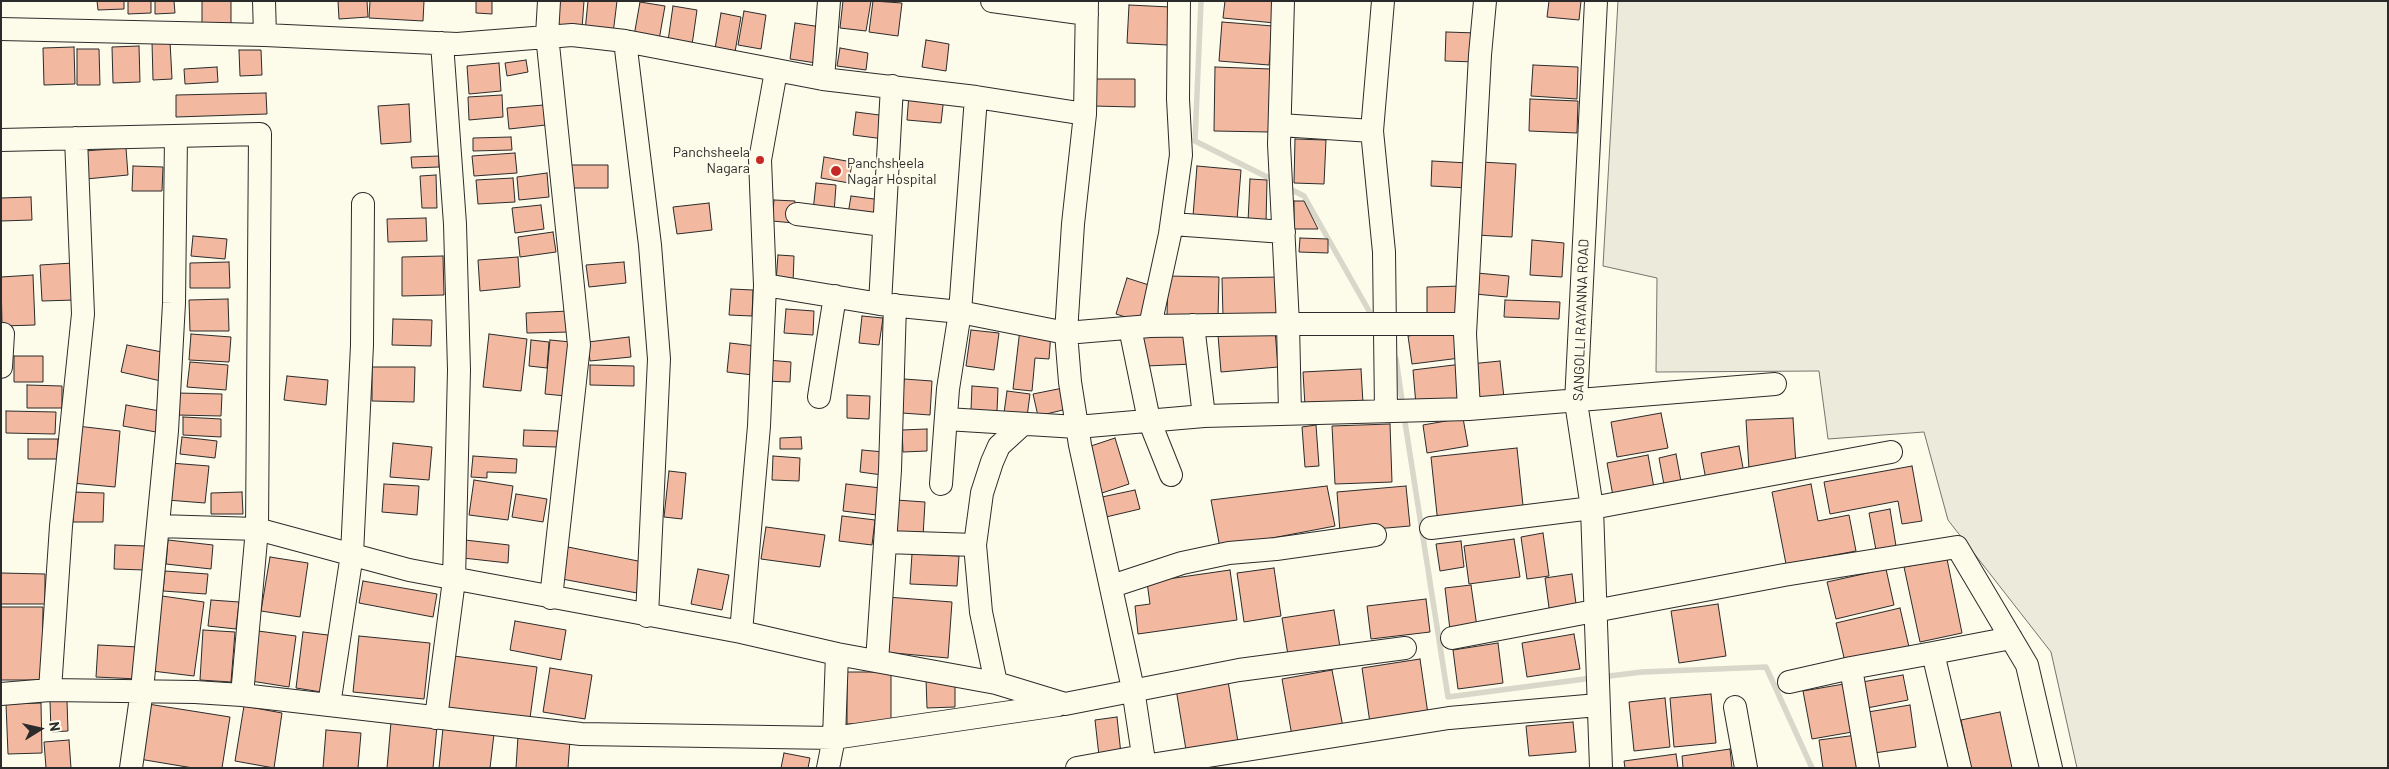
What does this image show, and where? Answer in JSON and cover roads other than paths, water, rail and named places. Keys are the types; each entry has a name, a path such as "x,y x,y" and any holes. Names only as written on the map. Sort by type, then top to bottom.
{"street":[{"path":"264,1 265,35"},
{"path":"549,1 547,35 578,345 551,598"},
{"path":"823,79 829,1"},
{"path":"992,1 1087,8 1085,114 1073,224 1066,333 1077,427 1133,689 1144,763"},
{"path":"1170,475 1149,420 1140,327 1172,224 1181,155 1178,100 1179,1"},
{"path":"1283,1 1280,125 1290,412"},
{"path":"1383,1 1372,131 1384,252 1386,410"},
{"path":"1469,409 1465,324 1485,1"},
{"name":"SANGOLLI RAYANNA ROAD","path":"1596,1 1576,402 1592,508 1601,768"},
{"path":"1,29 265,35 457,44 547,35 572,35 625,41 823,79 976,97 1085,114"},
{"path":"625,41 650,245 659,359 647,616"},
{"path":"436,718 454,580 459,370 455,224 442,43"},
{"path":"741,632 759,426 765,285 760,160 776,71"},
{"path":"877,661 890,470 888,304 883,225 892,86"},
{"path":"941,484 948,390 960,312 976,97"},
{"path":"1280,125 1372,131"},
{"path":"1,140 260,134 257,529 242,695"},
{"path":"131,768 142,690 168,431 174,303 176,136"},
{"path":"50,690 61,526 83,314 76,138"},
{"path":"329,705 352,554 362,346 363,204"},
{"path":"797,214 883,225"},
{"path":"1172,224 1284,232"},
{"path":"765,285 888,304 960,312 1066,333 1193,325 1465,324"},
{"path":"819,397 835,296"},
{"path":"1193,325 1204,416"},
{"path":"1,334 3,334 1,367"},
{"path":"946,419 1077,427 1204,416 1290,412 1469,409 1576,402 1776,384"},
{"path":"996,683 980,612 975,545 982,493 992,462 999,446 1022,425"},
{"path":"1431,528 1592,508 1890,452"},
{"path":"158,526 257,529 454,580 741,632 837,654 996,683 1065,704"},
{"path":"1112,586 1182,563 1229,553 1276,549 1375,535"},
{"path":"885,542 975,545"},
{"path":"1452,638 1784,575 1956,548 2027,665 2051,768"},
{"path":"1789,682 1851,668 2011,638"},
{"path":"1,694 50,690 142,690 242,695 581,734 834,738 1065,704 1110,696 1133,689 1240,670 1405,648"},
{"path":"1932,653 1960,768"},
{"path":"828,768 834,738 837,654"},
{"path":"1851,668 1868,768"},
{"path":"1076,768 1144,763 1457,717 1597,687"},
{"path":"1735,707 1746,768"}],"waterway":[{"path":"1201,1 1195,141 1275,181"},
{"path":"1286,187 1304,196 1373,318"},
{"path":"1396,359 1403,407"},
{"path":"1404,416 1448,697 1592,678"},
{"path":"1601,677 1642,672 1766,667 1812,768"}],"place":[{"name":"Panchsheela Nagara","path":"760,160"},
{"name":"Panchsheela Nagar Hospital","path":"836,171"}]}
